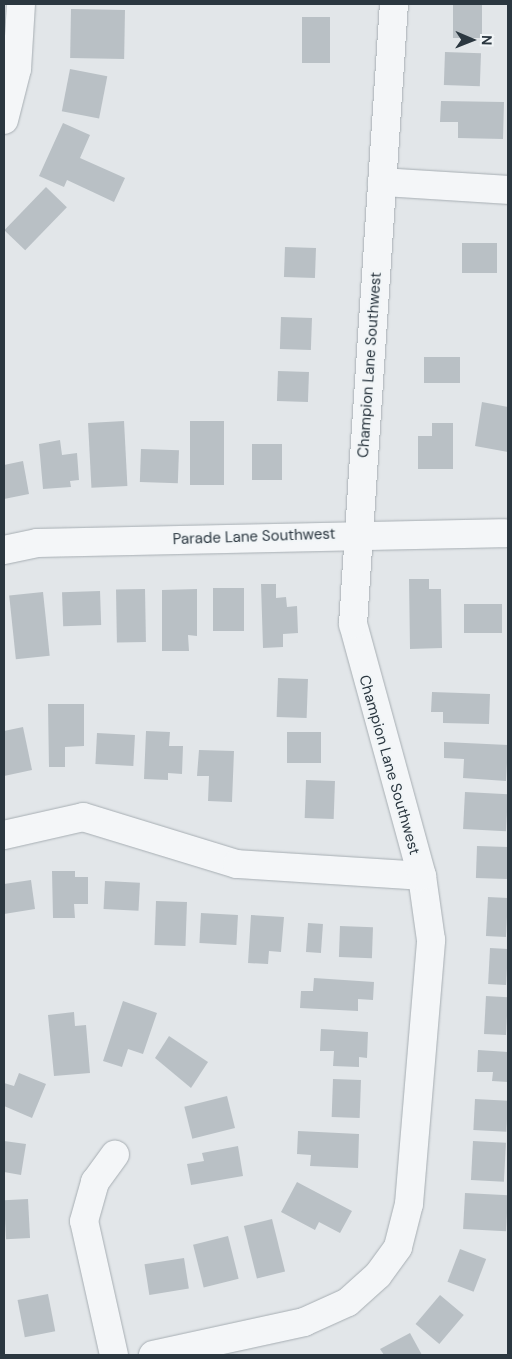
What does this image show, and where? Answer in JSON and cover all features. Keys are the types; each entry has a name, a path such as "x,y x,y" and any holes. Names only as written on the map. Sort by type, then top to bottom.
{"street":[{"path":"4,120 16,77 21,4"},
{"name":"Champion Lane Southwest","path":"154,1355 304,1322 348,1302 378,1275 398,1247 409,1204 431,940 422,876 353,624 394,4"},
{"path":"382,182 508,190"},
{"name":"Parade Lane Southwest","path":"4,550 38,543 360,533 505,533"},
{"path":"4,835 83,817 237,864 422,876"},
{"path":"114,1355 84,1221 95,1182 115,1154"}],"building":[{"path":"453,4 482,4 482,38 453,38"},
{"path":"71,9 125,10 124,59 70,58"},
{"path":"302,17 330,17 330,63 302,63"},
{"path":"445,52 481,53 480,86 444,85"},
{"path":"70,69 107,76 99,118 62,111"},
{"path":"441,101 504,102 503,139 458,138 458,122 440,122"},
{"path":"63,123 90,135 80,158 125,178 114,202 67,180 64,187 39,176"},
{"path":"46,187 67,207 25,250 4,230"},
{"path":"462,243 497,243 497,273 462,273"},
{"path":"285,247 316,248 315,278 284,277"},
{"path":"281,317 312,318 311,350 280,349"},
{"path":"424,357 460,357 460,383 424,383"},
{"path":"278,371 309,372 308,402 277,401"},
{"path":"482,402 508,407 508,452 475,446"},
{"path":"124,421 127,486 91,488 88,423"},
{"path":"190,421 224,421 224,485 190,485"},
{"path":"432,423 453,423 453,469 418,469 418,436 432,436"},
{"path":"60,440 62,455 77,453 79,480 70,481 71,487 43,489 39,444"},
{"path":"252,444 282,444 282,480 252,480"},
{"path":"141,449 179,450 178,483 140,482"},
{"path":"23,461 29,494 4,499 4,465"},
{"path":"409,579 429,579 429,589 441,589 442,648 410,649"},
{"path":"261,584 276,584 276,598 286,597 287,607 297,606 298,633 283,634 283,647 263,648"},
{"path":"213,588 244,588 244,631 213,631"},
{"path":"145,589 146,642 117,642 116,590"},
{"path":"197,589 197,636 188,635 189,651 162,651 162,590"},
{"path":"100,591 101,625 63,626 62,592"},
{"path":"43,592 50,656 16,659 9,596"},
{"path":"464,604 502,604 502,633 464,633"},
{"path":"278,678 308,679 307,718 277,717"},
{"path":"432,692 490,694 489,724 443,723 443,712 431,712"},
{"path":"48,704 84,704 84,746 65,747 65,767 49,767"},
{"path":"23,727 32,770 4,776 4,731"},
{"path":"146,731 170,732 169,746 183,746 182,774 168,773 168,780 144,779"},
{"path":"287,732 321,732 321,763 287,763"},
{"path":"97,733 135,735 133,766 95,764"},
{"path":"444,742 508,745 506,781 463,778 464,759 444,758"},
{"path":"199,750 234,751 232,802 208,801 209,776 197,776"},
{"path":"306,780 335,781 334,819 305,818"},
{"path":"465,792 508,794 506,831 463,829"},
{"path":"477,846 508,847 507,879 476,878"},
{"path":"52,871 75,871 75,877 88,877 88,904 74,904 75,918 53,918"},
{"path":"31,880 35,909 4,914 4,884"},
{"path":"105,881 140,883 138,911 104,909"},
{"path":"488,897 508,898 506,937 486,936"},
{"path":"156,901 187,902 185,946 154,945"},
{"path":"201,913 238,915 236,945 199,943"},
{"path":"251,915 284,917 281,952 269,951 268,964 248,963"},
{"path":"308,923 323,924 321,953 306,952"},
{"path":"340,926 373,927 372,958 339,957"},
{"path":"490,948 508,949 506,985 488,984"},
{"path":"314,978 374,982 373,1000 358,999 358,1011 300,1008 301,991 313,991"},
{"path":"486,996 508,997 506,1035 484,1034"},
{"path":"123,1001 157,1013 143,1054 128,1049 122,1067 103,1061"},
{"path":"74,1012 75,1026 86,1025 90,1073 54,1076 48,1015"},
{"path":"321,1029 368,1032 367,1058 359,1057 359,1067 333,1066 334,1051 320,1051"},
{"path":"169,1036 208,1062 191,1088 155,1058"},
{"path":"478,1050 508,1052 508,1082 492,1081 493,1072 477,1072"},
{"path":"19,1073 46,1084 32,1118 4,1106 4,1083 14,1086"},
{"path":"333,1079 361,1080 360,1118 332,1117"},
{"path":"227,1096 235,1128 192,1139 184,1107"},
{"path":"475,1099 508,1101 506,1132 473,1130"},
{"path":"298,1131 359,1134 358,1168 310,1166 311,1155 297,1154"},
{"path":"4,1141 26,1144 21,1175 4,1172"},
{"path":"473,1141 506,1143 504,1182 471,1180"},
{"path":"238,1146 243,1176 191,1185 187,1164 204,1161 202,1153"},
{"path":"297,1182 352,1211 340,1233 319,1222 315,1230 281,1212"},
{"path":"465,1193 508,1195 506,1231 463,1229"},
{"path":"28,1199 30,1238 6,1239 4,1200"},
{"path":"272,1219 285,1271 257,1278 244,1226"},
{"path":"228,1236 239,1279 204,1287 193,1245"},
{"path":"460,1249 486,1259 474,1292 447,1282"},
{"path":"184,1258 189,1289 149,1295 144,1264"},
{"path":"48,1294 55,1331 25,1337 18,1300"},
{"path":"440,1295 464,1315 439,1344 416,1324"},
{"path":"410,1333 422,1355 384,1355 380,1349"}]}
